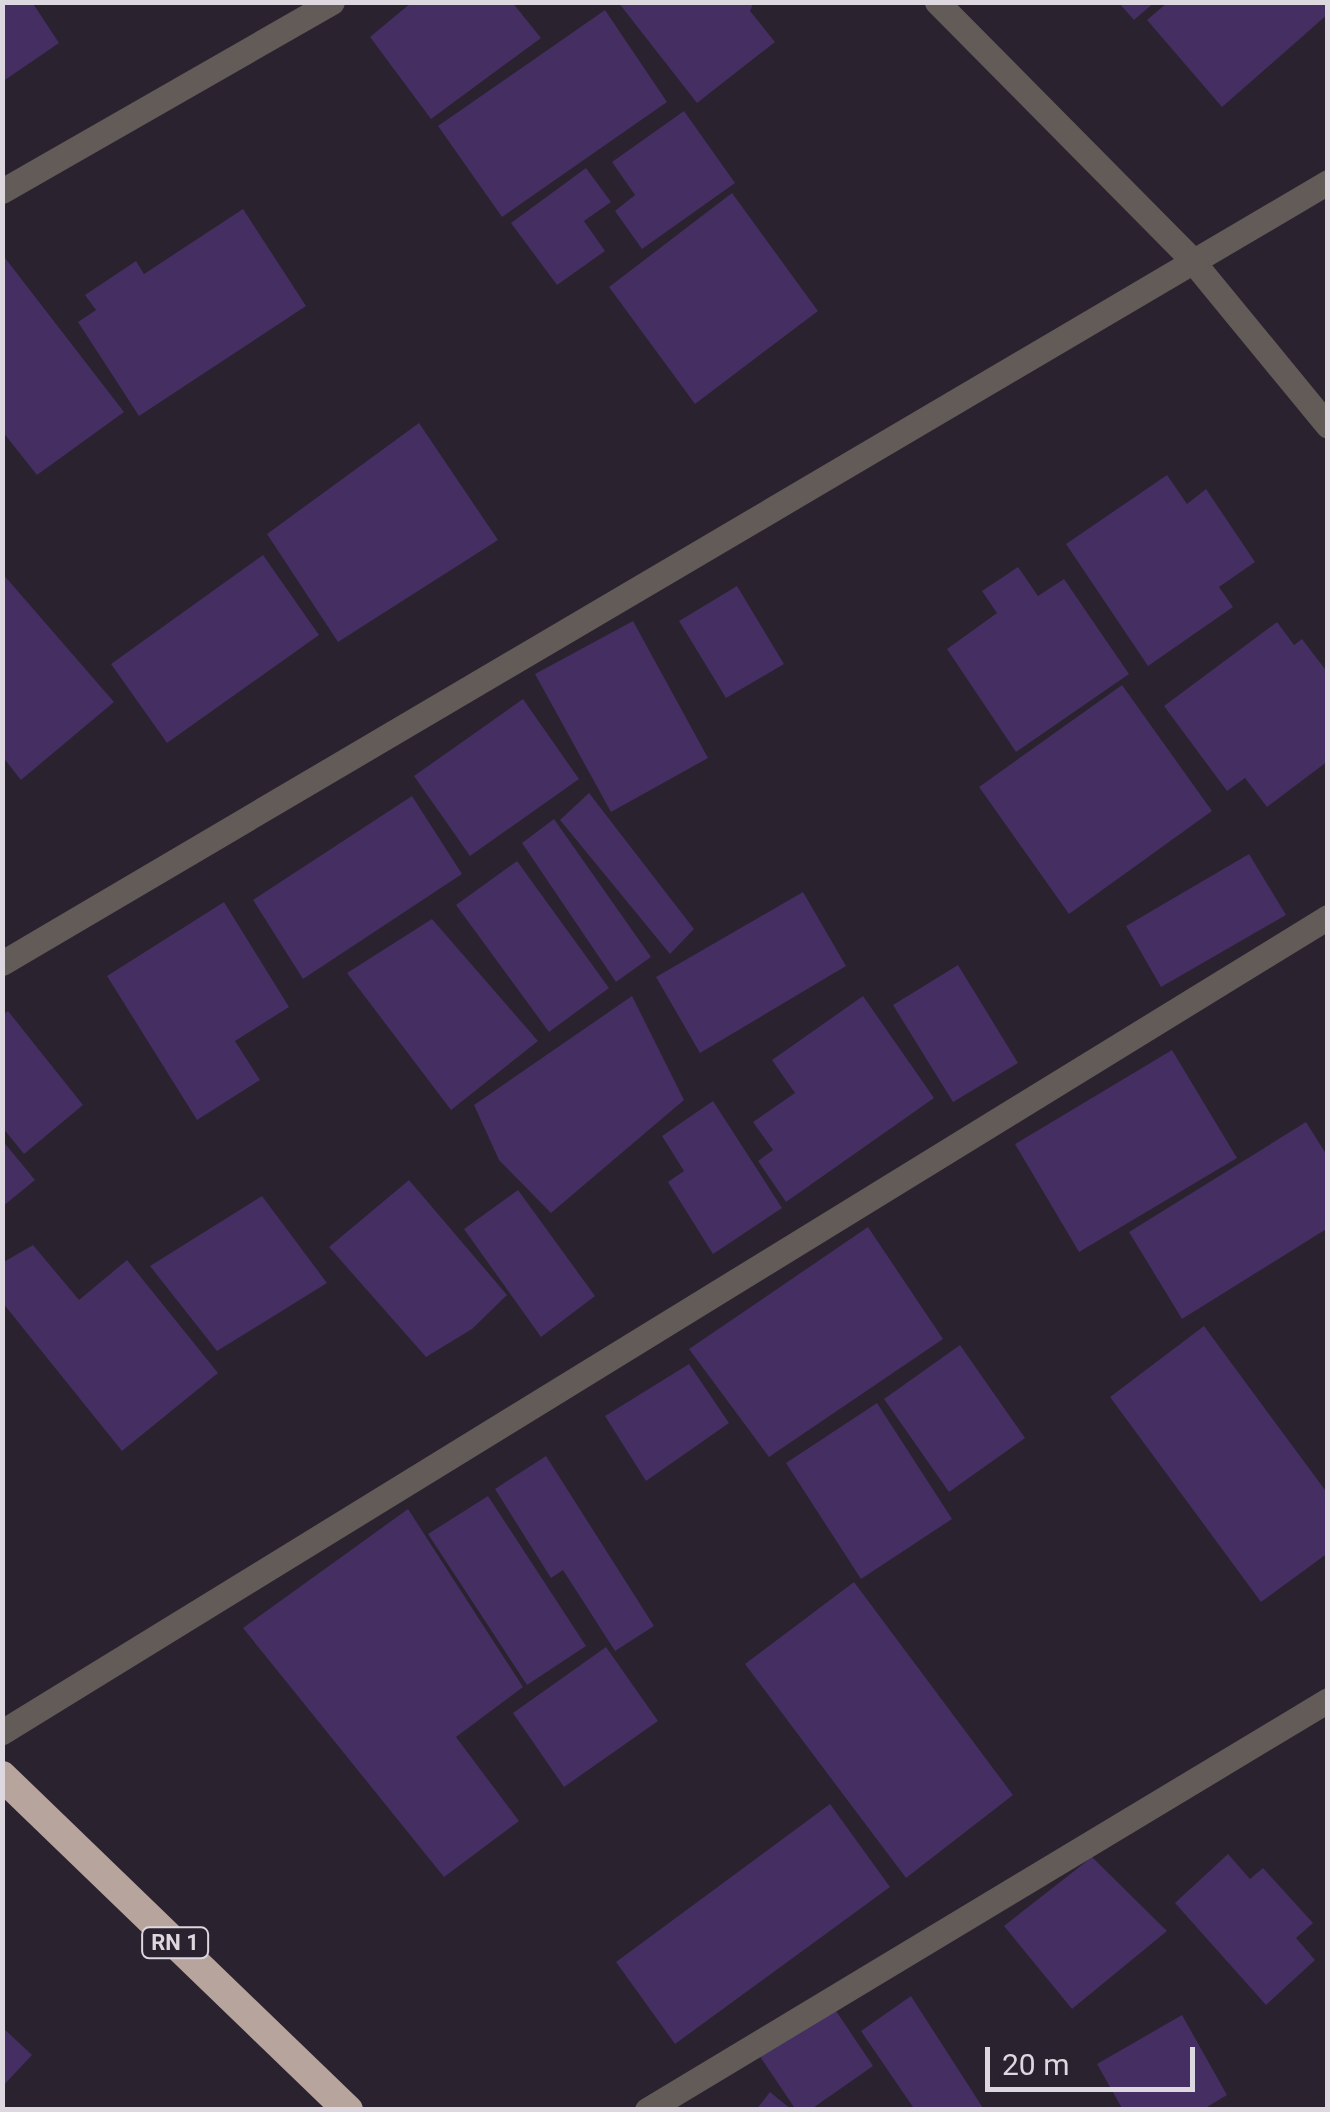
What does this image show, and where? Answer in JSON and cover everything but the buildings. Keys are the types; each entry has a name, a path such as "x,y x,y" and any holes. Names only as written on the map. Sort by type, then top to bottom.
{"highway":[{"name":"RN 1","path":"2,1776 348,2110"}],"street":[{"path":"2,191 332,2"},
{"path":"937,2 1190,258 1328,426"},
{"path":"2,963 1190,258 1328,182"},
{"path":"2,1732 1328,917"},
{"path":"647,2110 1328,1700"}]}
